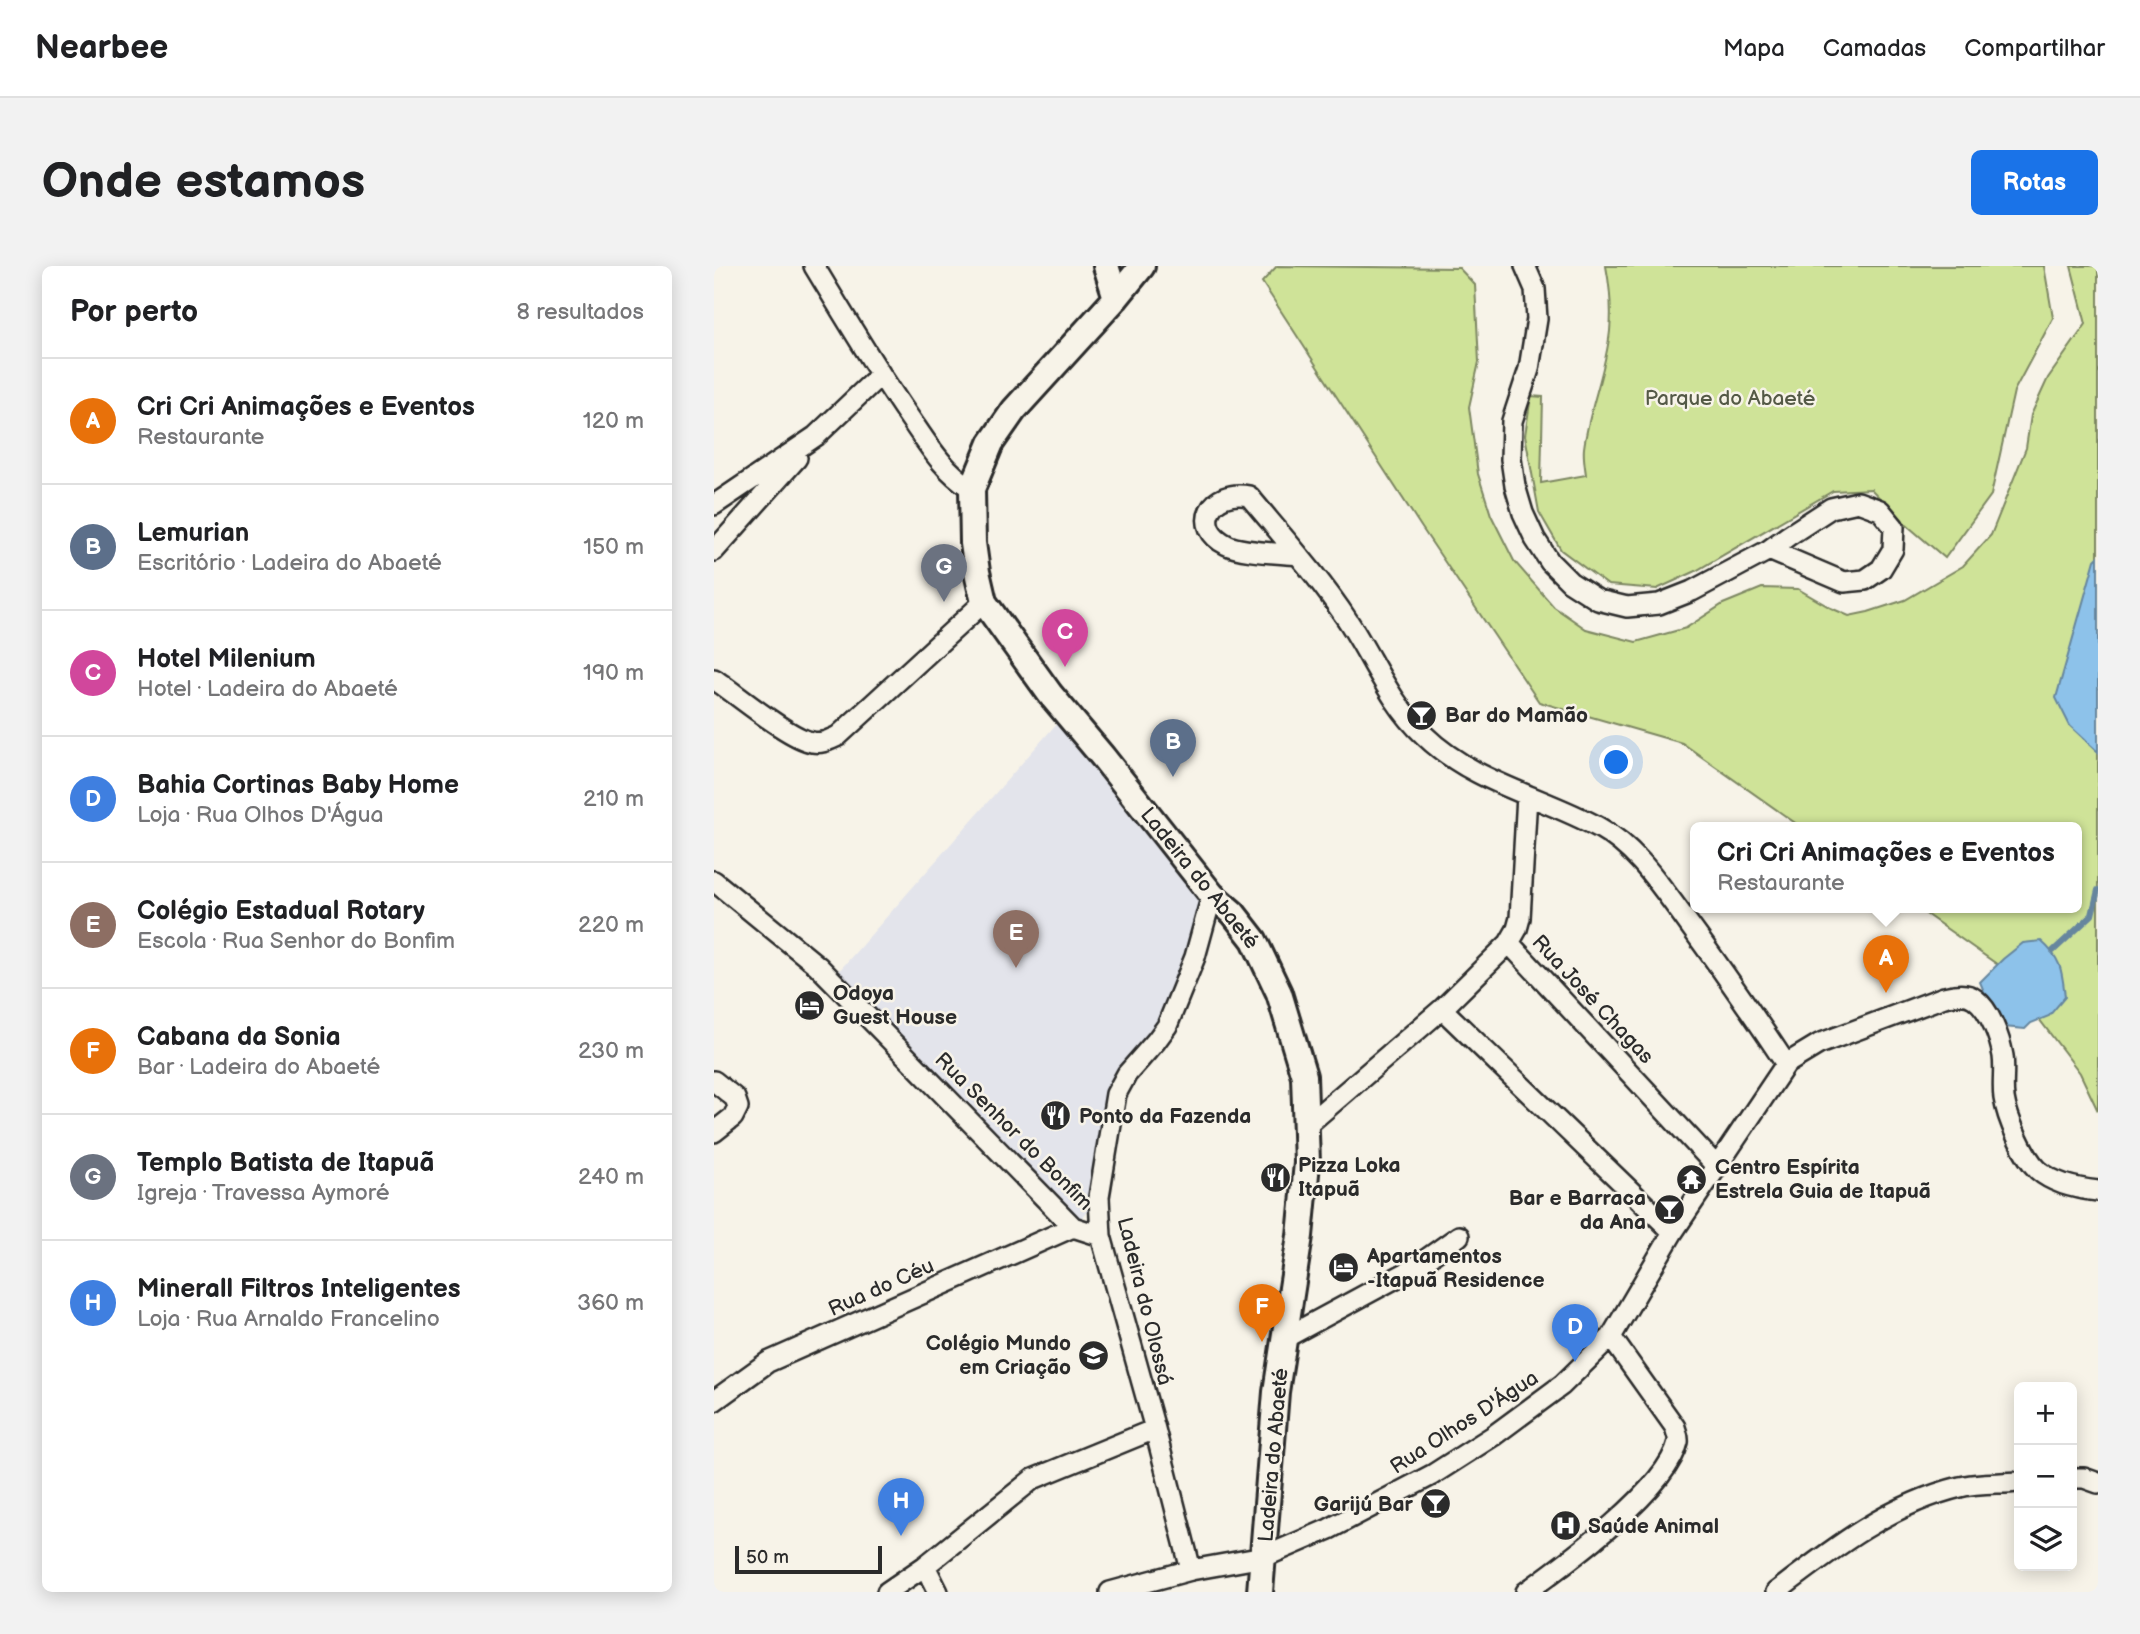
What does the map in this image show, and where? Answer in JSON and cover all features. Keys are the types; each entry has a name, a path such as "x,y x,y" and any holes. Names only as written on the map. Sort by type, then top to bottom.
{"street":[{"path":"814,266 880,376 940,461 953,476 972,489"},
{"name":"Ladeira do Abaeté","path":"1142,266 1014,410 991,443 972,489 974,552 984,602 1050,694 1212,895 1233,912 1254,940 1279,993 1304,1076 1307,1163 1300,1236 1276,1392 1260,1592"},
{"path":"1525,266 1535,289 1537,319 1529,369 1511,421 1511,459 1515,486 1524,513 1535,539 1550,562 1570,582 1598,600 1627,607 1659,604 1692,591 1769,550 1831,508 1858,502 1880,510 1894,527 1893,549 1881,569 1865,580 1844,582 1769,550"},
{"path":"1107,269 1116,298"},
{"path":"714,551 816,436 880,376"},
{"path":"714,505 816,436"},
{"path":"1298,555 1347,620 1401,710 1423,735 1451,759 1474,773 1602,829 1632,852 1732,982 1786,1064 1819,1044 1944,998 1959,994 1974,998 1994,1027 2003,1055 2004,1100 2021,1147 2038,1170 2057,1182 2098,1191"},
{"path":"714,678 794,736 809,742 822,743 838,736 984,602"},
{"name":"Rua José Chagas","path":"1527,794 1520,918 1509,943 1717,1167"},
{"name":"Rua Senhor do Bonfim","path":"714,881 818,966 1073,1227 1101,1236"},
{"name":"Ladeira do Olossá","path":"1191,1570 1101,1236 1098,1197 1116,1094 1127,1074 1156,1041 1171,1018 1195,957 1212,895"},
{"path":"1306,1126 1442,1009 1509,943"},
{"path":"1442,1009 1673,1232"},
{"name":"Rua Olhos D'Água","path":"1110,1592 1191,1570 1264,1557 1329,1529 1432,1475 1493,1436 1562,1385 1611,1337 1673,1232 1786,1064"},
{"path":"714,1132 733,1117 738,1107 735,1098 718,1084"},
{"name":"Rua do Céu","path":"714,1401 768,1362 1073,1227"},
{"path":"1285,1338 1410,1270 1459,1236"},
{"path":"1525,1592 1613,1524 1665,1470 1679,1440 1675,1427 1611,1337"},
{"path":"887,1592 925,1566 1033,1479 1155,1429"},
{"path":"2077,1478 2098,1483"},
{"path":"1776,1592 1863,1529 1921,1499 1962,1486 2014,1482"},
{"path":"925,1566 938,1592"}],"shaded area":[{"path":"1066,713 1212,895 1175,1010 1121,1086 1090,1209 1073,1227 832,979"}],"green space":[{"path":"1277,266 1459,268 1475,285 1479,362 1469,407 1478,474 1491,515 1514,561 1554,607 1586,629 1636,642 1686,628 1723,604 1762,588 1798,589 1849,616 1905,600 1963,566 1991,535 2026,448 2031,415 2048,378 2086,324 2071,266 2098,266 2098,1111 2080,1073 1998,965 1924,913 2082,913 2082,822 1794,822 1682,743 1539,702 1262,282"},
{"name":"Parque do Abaeté","path":"1606,266 2044,266 2053,318 2014,391 1991,495 1945,558 1902,521 1871,489 1833,491 1694,572 1657,589 1608,585 1561,550 1539,512 1525,435 1531,396 1543,397 1541,483 1586,475 1586,433 1610,331"}],"water":[{"path":"2098,557 2098,752 2070,726 2056,698"},
{"path":"2041,941 2060,966 2065,997 2049,1016 2031,1023 2025,1029 2004,1027 1980,982 2023,943"}],"waterway":[{"path":"2053,951 2092,915 2098,890"}],"place":[{"name":"Templo Batista de Itapuã","path":"944,602"},
{"name":"Hotel Milenium","path":"1065,667"},
{"name":"Bar do Mamão","path":"1422,715"},
{"name":"Lemurian","path":"1173,777"},
{"name":"Colégio Estadual Rotary","path":"1016,968"},
{"name":"Cri Cri Animações e Eventos","path":"1886,993"},
{"name":"Odoya Guest House","path":"810,1005"},
{"name":"Ponto da Fazenda","path":"1056,1116"},
{"name":"Pizza Loka Itapuã","path":"1275,1177"},
{"name":"Centro Espírita Estrela Guia de Itapuã","path":"1692,1179"},
{"name":"Bar e Barraca da Ana","path":"1669,1210"},
{"name":"Apartamentos -Itapuã Residence","path":"1344,1268"},
{"name":"Cabana da Sonia","path":"1262,1342"},
{"name":"Colégio Mundo em Criação","path":"1094,1355"},
{"name":"Bahia Cortinas Baby Home","path":"1575,1362"},
{"name":"Garijú Bar","path":"1436,1504"},
{"name":"Saúde Animal","path":"1565,1526"},
{"name":"Minerall Filtros Inteligentes","path":"901,1536"}]}
